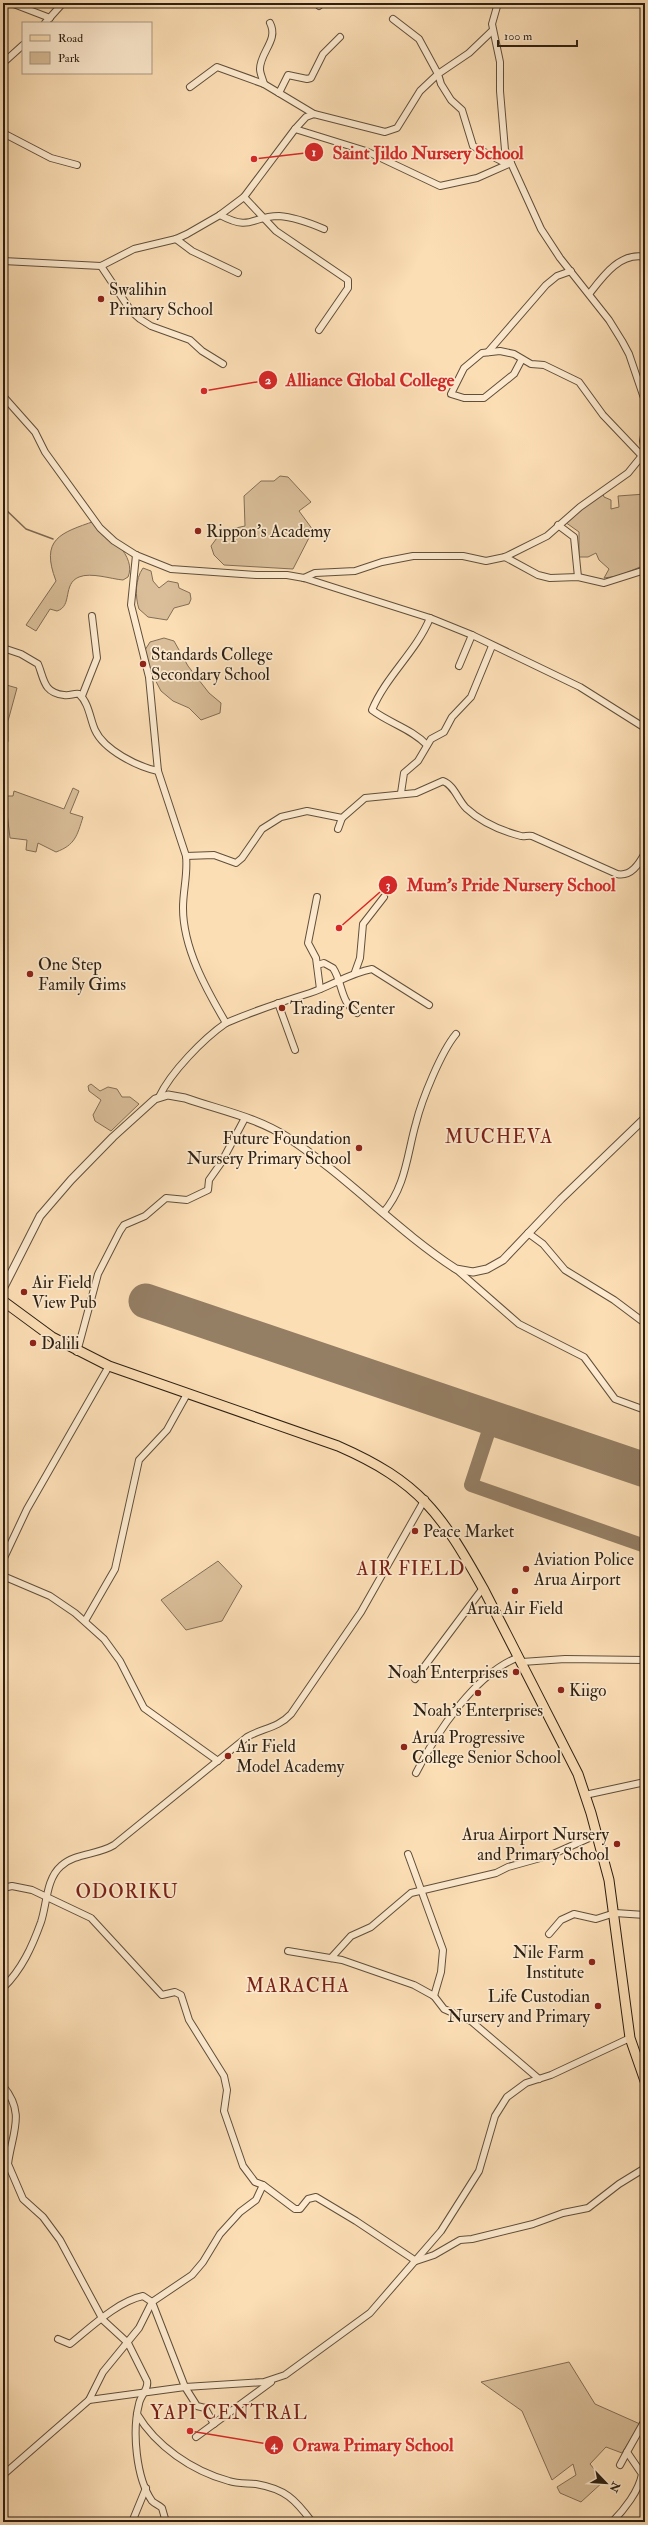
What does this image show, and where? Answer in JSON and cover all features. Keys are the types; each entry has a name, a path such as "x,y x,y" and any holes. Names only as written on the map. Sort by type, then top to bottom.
{"main road":[{"path":"3,1301 52,1337 77,1352 109,1366 338,1446 390,1472 425,1499 449,1531 483,1588 578,1774 598,1834 615,1912 630,2038 645,2081"}],"street":[{"path":"11,3 47,21 63,3"},
{"path":"498,3 492,20 492,31 498,44 505,150 509,164 532,215 560,258 590,293 622,341 643,384 645,401"},
{"path":"393,19 420,39 438,74 441,84 451,100 462,110 473,146 509,164"},
{"path":"264,84 260,69 265,52 272,41 273,32 270,24"},
{"path":"190,87 217,67 264,84 314,114 378,131 394,130 403,122 420,91 438,74 469,53 492,31"},
{"path":"279,93 288,75 307,79 311,78 323,54 340,37"},
{"path":"3,63 22,46"},
{"path":"3,261 101,266 134,249 176,239 220,215 244,197 295,129 306,117 314,114"},
{"path":"295,129 366,151 440,186 477,178 509,164"},
{"path":"3,133 51,158 77,165"},
{"path":"244,197 276,231 348,280 348,288 319,330"},
{"path":"220,215 233,222 242,223 252,223 264,217 290,217 324,229"},
{"path":"176,239 192,251 238,273"},
{"path":"590,293 606,273 620,262 630,257 645,257"},
{"path":"101,266 131,311 140,319 151,326 190,340 202,352 223,364"},
{"path":"488,352 546,285 557,276 571,270"},
{"path":"522,359 514,374 484,398 464,398 451,394 464,368 482,353 507,352 522,359 531,364 544,365 578,382 606,418 644,453"},
{"path":"3,396 35,432 45,452 100,528 114,541 136,555 170,569 256,575 287,574 430,618 472,635 492,646 567,680 645,728"},
{"path":"304,578 315,573 355,571 382,562 413,556 463,556 486,561 505,558 547,536 580,507 628,473 644,453 643,441 645,430"},
{"path":"558,525 574,537 578,577"},
{"path":"136,555 132,605 149,677 158,771 186,856 187,876 183,907 187,934 197,966 226,1023"},
{"path":"505,558 538,575 550,578 578,577 604,583 645,570"},
{"path":"82,696 97,662 92,616"},
{"path":"427,745 420,737 386,721 372,710 383,686 422,634 430,618"},
{"path":"459,666 472,635"},
{"path":"401,793 404,773 418,760 433,737 444,732 452,717 471,697 492,646"},
{"path":"3,648 21,654 38,664 44,683 49,689 65,695 75,693 82,696 97,733 106,745 140,767 158,771"},
{"path":"338,829 342,818 365,798 401,793 416,793 440,782 447,782 467,809 490,824 522,837 532,836 617,874 621,875 631,871 645,853"},
{"path":"186,856 214,855 236,863 242,858 262,829 281,817 307,811 342,818"},
{"path":"317,897 308,943 317,964 320,989"},
{"path":"355,972 360,958 363,924 384,897"},
{"path":"317,964 324,963 332,967 337,982 349,1006 357,1013"},
{"path":"3,1289 28,1237 48,1206 113,1137 159,1097 191,1056 226,1023 320,989 355,972 372,969 429,1005"},
{"path":"278,1004 295,1050"},
{"path":"383,1213 397,1193 407,1166 420,1108 443,1056 456,1034"},
{"path":"159,1097 176,1096 245,1118 287,1137 383,1213 416,1242 456,1269 519,1324 584,1357 609,1393 616,1399 645,1410"},
{"path":"77,1352 98,1274 124,1225 145,1216 166,1198 187,1200 208,1190 209,1180 222,1163 245,1118"},
{"path":"456,1269 473,1272 494,1267 645,1118"},
{"path":"528,1233 543,1244 566,1270 614,1300 642,1321"},
{"path":"3,1560 27,1509 109,1366"},
{"path":"84,1621 115,1569 139,1460 167,1430 187,1394"},
{"path":"3,1988 21,1966 28,1954 48,1897 53,1876 60,1867 68,1860 102,1852 114,1845 247,1738 257,1732 282,1723 291,1714 361,1612 425,1499"},
{"path":"3,1576 50,1596 66,1605 104,1639 120,1660 144,1708 218,1761"},
{"path":"415,1679 483,1588"},
{"path":"416,1773 440,1732 470,1693 507,1661 564,1659 645,1660"},
{"path":"585,1795 645,1782"},
{"path":"331,1958 351,1936 371,1927 403,1898 422,1890 496,1874 508,1867 551,1855 598,1834"},
{"path":"408,1854 442,1950 441,1972 434,1996"},
{"path":"3,1888 21,1887 48,1897 84,1914 97,1923 159,1993 166,1994 175,1992 181,1995 189,2020 224,2076 227,2090 224,2111 243,2166 253,2180 263,2185 295,2209 300,2209 311,2197 319,2199 416,2262"},
{"path":"549,1934 561,1920 574,1914 596,1919 615,1912 645,1915"},
{"path":"288,1951 331,1958 391,1976 434,1996 444,2009 471,2021 539,2079"},
{"path":"196,2437 273,2381 285,2375 362,2321 416,2262 453,2217 479,2171 492,2125 503,2103 513,2091 630,2038"},
{"path":"3,2086 14,2101 17,2110 8,2168 24,2199 43,2217 60,2240 102,2319 128,2343 147,2381 147,2388 137,2414 136,2452 146,2488 153,2502 162,2508 166,2522"},
{"path":"416,2262 434,2255 460,2240 472,2239 533,2224 563,2213 588,2208 619,2184 645,2168"},
{"path":"3,2475 89,2400 103,2372 128,2343 144,2321 152,2302 192,2275 203,2262 220,2234 240,2212 256,2200 263,2185"},
{"path":"58,2339 70,2344 88,2327 102,2319 130,2298 143,2296 152,2302 185,2387 197,2406 205,2408 214,2424"},
{"path":"89,2400 185,2387 273,2381"},
{"path":"137,2414 151,2435 180,2458 228,2481 255,2484 280,2491 296,2501 312,2522"},
{"path":"620,2465 645,2421"},
{"path":"613,2522 619,2513 627,2506 641,2479 642,2474 627,2452"},
{"path":"132,2522 146,2488"}],"green space":[{"path":"280,476 288,477 311,502 299,511 313,530 293,569 224,565 214,555 211,546 222,531 245,526 244,496 261,481 274,481"},
{"path":"602,491 604,497 611,500 611,509 619,507 618,496 645,494 645,565 618,576 604,578 609,569 599,560 596,553 588,557 579,557 579,532 565,522"},
{"path":"95,521 114,539 125,554 130,569 128,577 123,580 95,575 79,577 74,580 71,585 65,605 57,611 50,609 36,631 26,625 56,581 50,556 52,547 56,540 63,534"},
{"path":"143,568 151,571 153,581 159,588 168,581 178,583 179,588 190,593 191,599 189,604 174,608 167,620 148,617 139,609 137,599 136,588 138,577"},
{"path":"164,638 174,641 188,666 209,693 221,703 220,713 201,720 189,708 173,701 161,691 151,672 145,650 150,642"},
{"path":"3,684 17,688 8,721 8,741 3,758"},
{"path":"73,788 79,791 70,813 83,817 77,835 71,843 56,852 38,843 36,852 26,850 27,840 10,838 5,796 13,796 14,791 64,809"},
{"path":"91,1084 100,1091 108,1087 117,1089 122,1097 130,1097 139,1104 111,1131 95,1121 93,1115 101,1100 89,1091 88,1086"},
{"path":"218,1561 242,1586 222,1621 186,1630 161,1600"},
{"path":"569,2362 595,2404 640,2424 622,2453 606,2447 590,2464 604,2481 581,2502 560,2493 557,2487 576,2475 573,2464 552,2480 522,2411 481,2382"}],"waterway":[{"path":"3,507 26,529 53,539"}],"taxiway":[{"path":"493,1418 471,1485 645,1546"}],"runway":[{"path":"146,1301 645,1470"}],"place":[{"name":"Saint Jildo Nursery School","path":"254,159"},
{"name":"Swalihin Primary School","path":"101,299"},
{"name":"Alliance Global College","path":"204,391"},
{"name":"Rippon's Academy","path":"198,531"},
{"name":"Standards College Secondary School","path":"143,664"},
{"name":"Mum's Pride Nursery School","path":"339,928"},
{"name":"One Step Family Gims","path":"30,974"},
{"name":"Trading Center","path":"282,1008"},
{"name":"Future Foundation Nursery Primary School","path":"359,1148"},
{"name":"Air Field View Pub","path":"24,1292"},
{"name":"Dalili","path":"33,1343"},
{"name":"Peace Market","path":"415,1531"},
{"name":"Aviation Police Arua Airport","path":"526,1569"},
{"name":"Arua Air Field","path":"515,1591"},
{"name":"Noah Enterprises","path":"516,1672"},
{"name":"Kiigo","path":"561,1690"},
{"name":"Noah's Enterprises","path":"478,1693"},
{"name":"Arua Progressive College Senior School","path":"404,1747"},
{"name":"Air Field Model Academy","path":"228,1756"},
{"name":"Arua Airport Nursery and Primary School","path":"617,1844"},
{"name":"Nile Farm Institute","path":"592,1962"},
{"name":"Life Custodian Nursery and Primary","path":"598,2006"},
{"name":"Orawa Primary School","path":"190,2431"}],"district":[{"name":"MUCHEVA","path":"499,1137"},
{"name":"AIR FIELD","path":"411,1569"},
{"name":"ODORIKU","path":"127,1892"},
{"name":"MARACHA","path":"298,1986"},
{"name":"YAPI CENTRAL","path":"229,2413"}]}
